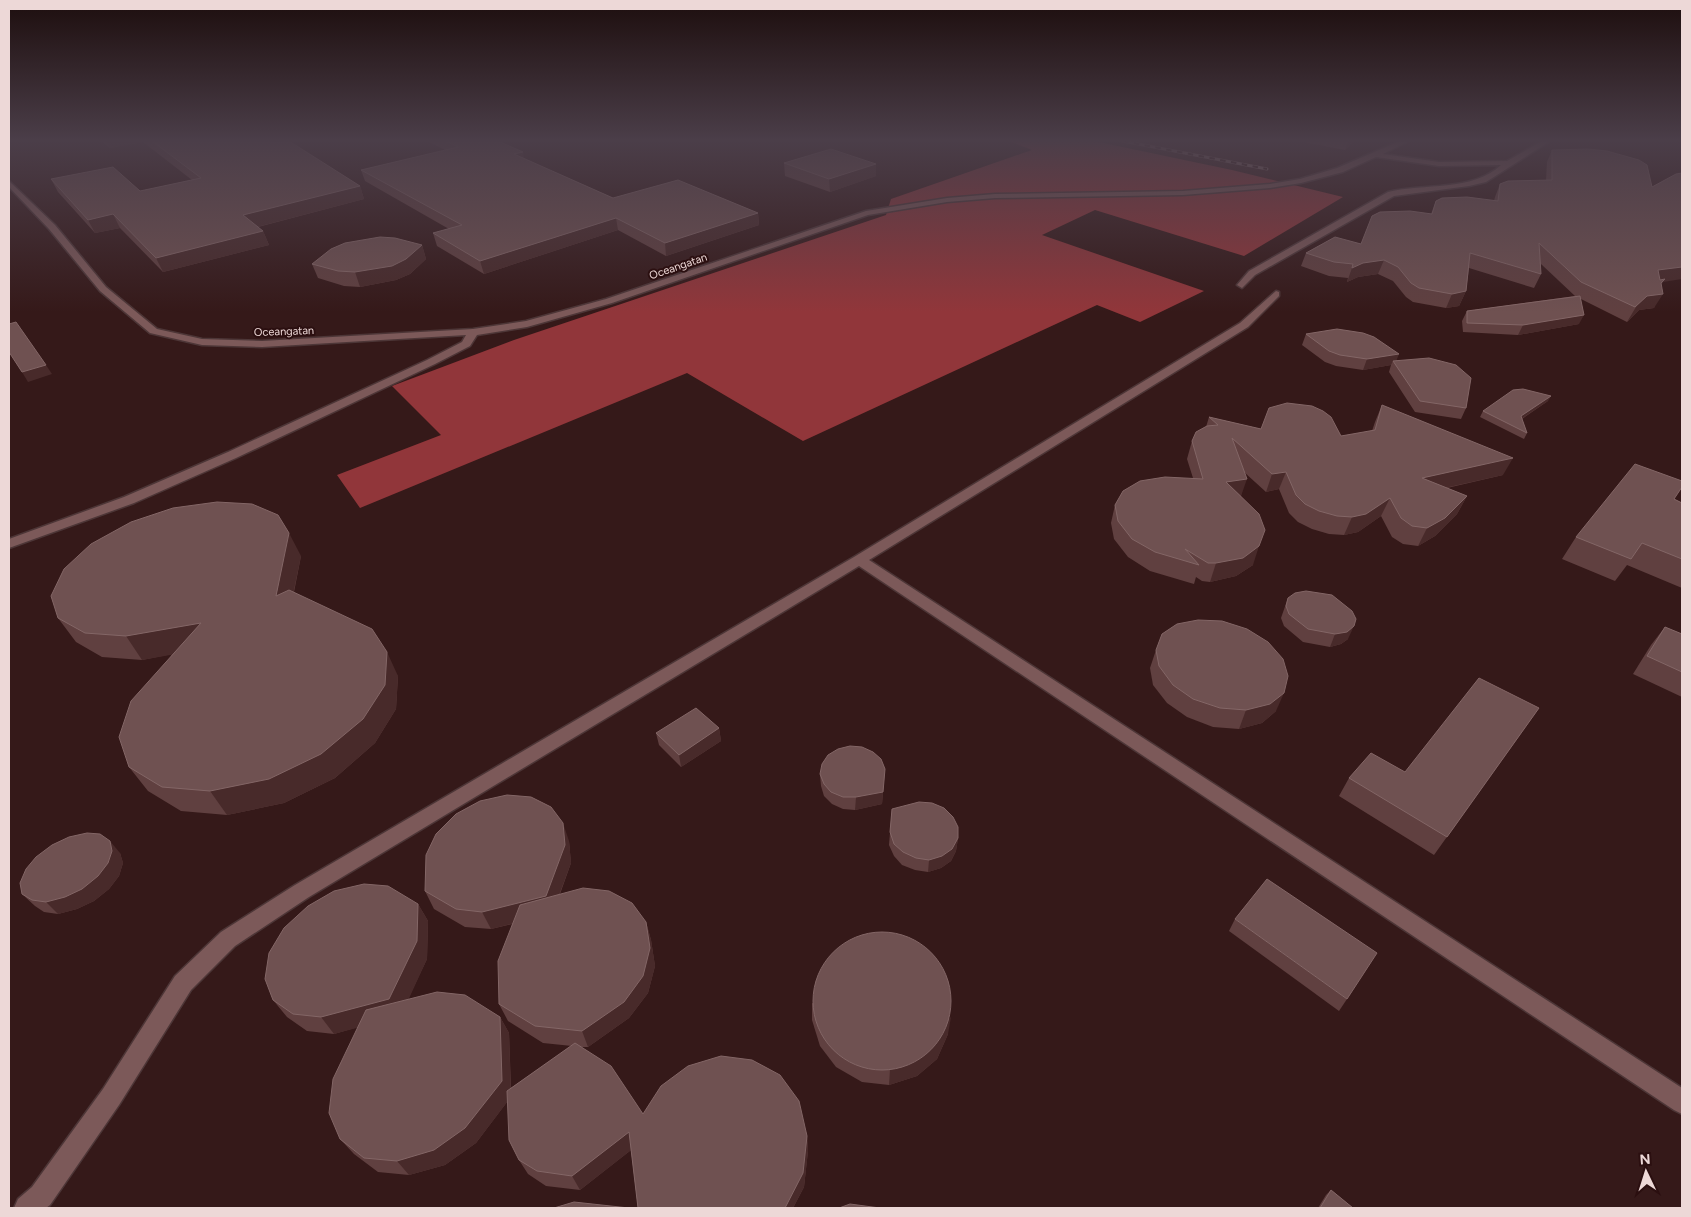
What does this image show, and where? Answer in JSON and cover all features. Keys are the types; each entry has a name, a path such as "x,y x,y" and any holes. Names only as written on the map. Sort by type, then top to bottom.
{"street":[{"name":"Oceangatan","path":"23,198 52,227 102,289 154,331 202,342 262,344 473,332 527,324 571,313 866,213 947,200 973,198"},
{"path":"1242,285 1252,272 1384,198"},
{"path":"27,1208 41,1196 112,1097 183,983 228,939 311,886 859,560 1244,325 1276,294"},
{"path":"9,544 129,500 232,456 466,344 473,332"},
{"path":"859,560 1682,1102"}],"shaded area":[{"path":"1342,198 1244,256 1095,210 1042,235 1204,291 1140,322 1097,305 803,441 687,373 360,508 337,475 441,435 392,386 514,340 886,215 891,199"}],"building":[{"path":"68,198 312,198 243,215 263,231 156,258 113,214 88,220"},
{"path":"412,198 721,198 758,213 665,243 616,218 480,261 433,233 462,225"},
{"path":"1442,198 1473,198 1498,201 1498,198 1682,198 1682,267 1658,270 1660,280 1665,279 1661,283 1663,294 1647,296 1635,307 1581,282 1539,243 1541,274 1470,253 1466,291 1452,294 1419,288 1411,283 1398,267 1384,260 1363,263 1352,268 1353,264 1334,262 1306,253 1335,237 1361,244 1372,216 1380,212 1410,211 1432,214 1436,201"},
{"path":"380,237 395,238 422,245 406,259 392,266 355,272 338,271 312,264 331,249 345,243"},
{"path":"1580,296 1584,315 1523,325 1467,323 1467,311"},
{"path":"16,322 46,365 22,372 9,352 9,324"},
{"path":"1337,329 1363,333 1374,337 1399,354 1367,359 1340,355 1329,351 1306,334"},
{"path":"1429,358 1456,365 1471,378 1466,408 1420,401 1393,361"},
{"path":"1523,389 1551,396 1521,416 1527,433 1483,411 1513,390"},
{"path":"1287,403 1312,406 1323,411 1331,417 1341,436 1375,430 1382,405 1513,458 1422,478 1467,496 1445,518 1427,528 1412,526 1401,518 1390,498 1366,514 1352,517 1337,516 1319,511 1305,504 1296,495 1286,472 1272,474 1232,438 1247,479 1226,482 1259,514 1265,530 1259,546 1243,558 1216,563 1208,563 1185,549 1199,565 1155,552 1132,539 1118,521 1115,505 1123,491 1140,481 1165,477 1203,479 1192,441 1196,432 1207,426 1218,425 1209,417 1261,429 1269,408"},
{"path":"1635,464 1682,481 1682,487 1674,499 1682,503 1682,559 1642,543 1631,559 1576,537"},
{"path":"217,502 252,504 278,515 289,533 276,596 289,590 372,629 387,652 385,685 363,719 321,754 269,779 210,791 162,787 129,767 119,737 131,701 201,623 126,636 85,633 58,618 51,596 64,569 91,544 131,522 173,508"},
{"path":"1306,591 1332,595 1352,611 1356,619 1354,626 1347,632 1335,634 1308,629 1289,614 1286,606 1288,598 1295,593"},
{"path":"1198,620 1222,621 1247,629 1268,642 1283,659 1288,676 1284,693 1270,704 1246,710 1220,708 1193,699 1173,685 1159,666 1156,650 1162,634 1177,624"},
{"path":"1665,627 1682,634 1682,672 1647,656"},
{"path":"1479,678 1539,708 1447,837 1349,778 1371,753 1405,772"},
{"path":"696,708 719,728 679,755 656,733"},
{"path":"850,746 862,747 873,752 881,759 885,769 883,792 856,797 843,797 831,792 824,784 820,774 822,764 828,755 838,749"},
{"path":"507,795 531,797 551,807 563,823 565,845 546,896 482,912 456,909 425,891 426,855 436,834 456,814 480,801"},
{"path":"919,802 932,803 944,808 953,817 958,827 958,838 952,849 942,856 929,860 916,858 903,852 894,844 890,832 892,809"},
{"path":"87,833 100,834 110,841 112,851 108,863 98,876 82,889 65,897 46,902 32,900 22,894 20,883 26,869 36,857 52,845 69,837"},
{"path":"1267,879 1377,953 1347,999 1235,919"},
{"path":"364,884 388,886 418,904 417,941 389,999 321,1017 293,1014 273,1000 265,979 269,953 284,928 308,906 334,891"},
{"path":"583,888 609,891 632,903 646,922 650,948 643,976 624,1002 582,1031 535,1026 499,1004 498,961 520,905"},
{"path":"882,932 908,938 920,944 930,953 939,963 945,975 951,1001 945,1027 939,1039 930,1049 920,1058 908,1064 882,1070 856,1064 844,1058 834,1049 825,1039 819,1027 813,1001 819,975 825,963 834,953 844,944 856,938"},
{"path":"437,992 465,995 500,1017 502,1081 465,1128 434,1150 397,1161 364,1158 340,1139 329,1113 333,1079 366,1010"},
{"path":"575,1043 611,1066 643,1114 661,1086 688,1066 721,1056 752,1060 780,1075 799,1101 807,1136 803,1173 785,1208 638,1208 629,1132 572,1176 537,1171 519,1160 509,1140 507,1091"},
{"path":"1331,1190 1353,1208 1320,1208"},
{"path":"574,1202 629,1208 554,1208"},
{"path":"850,1204 880,1208 839,1208"}]}
